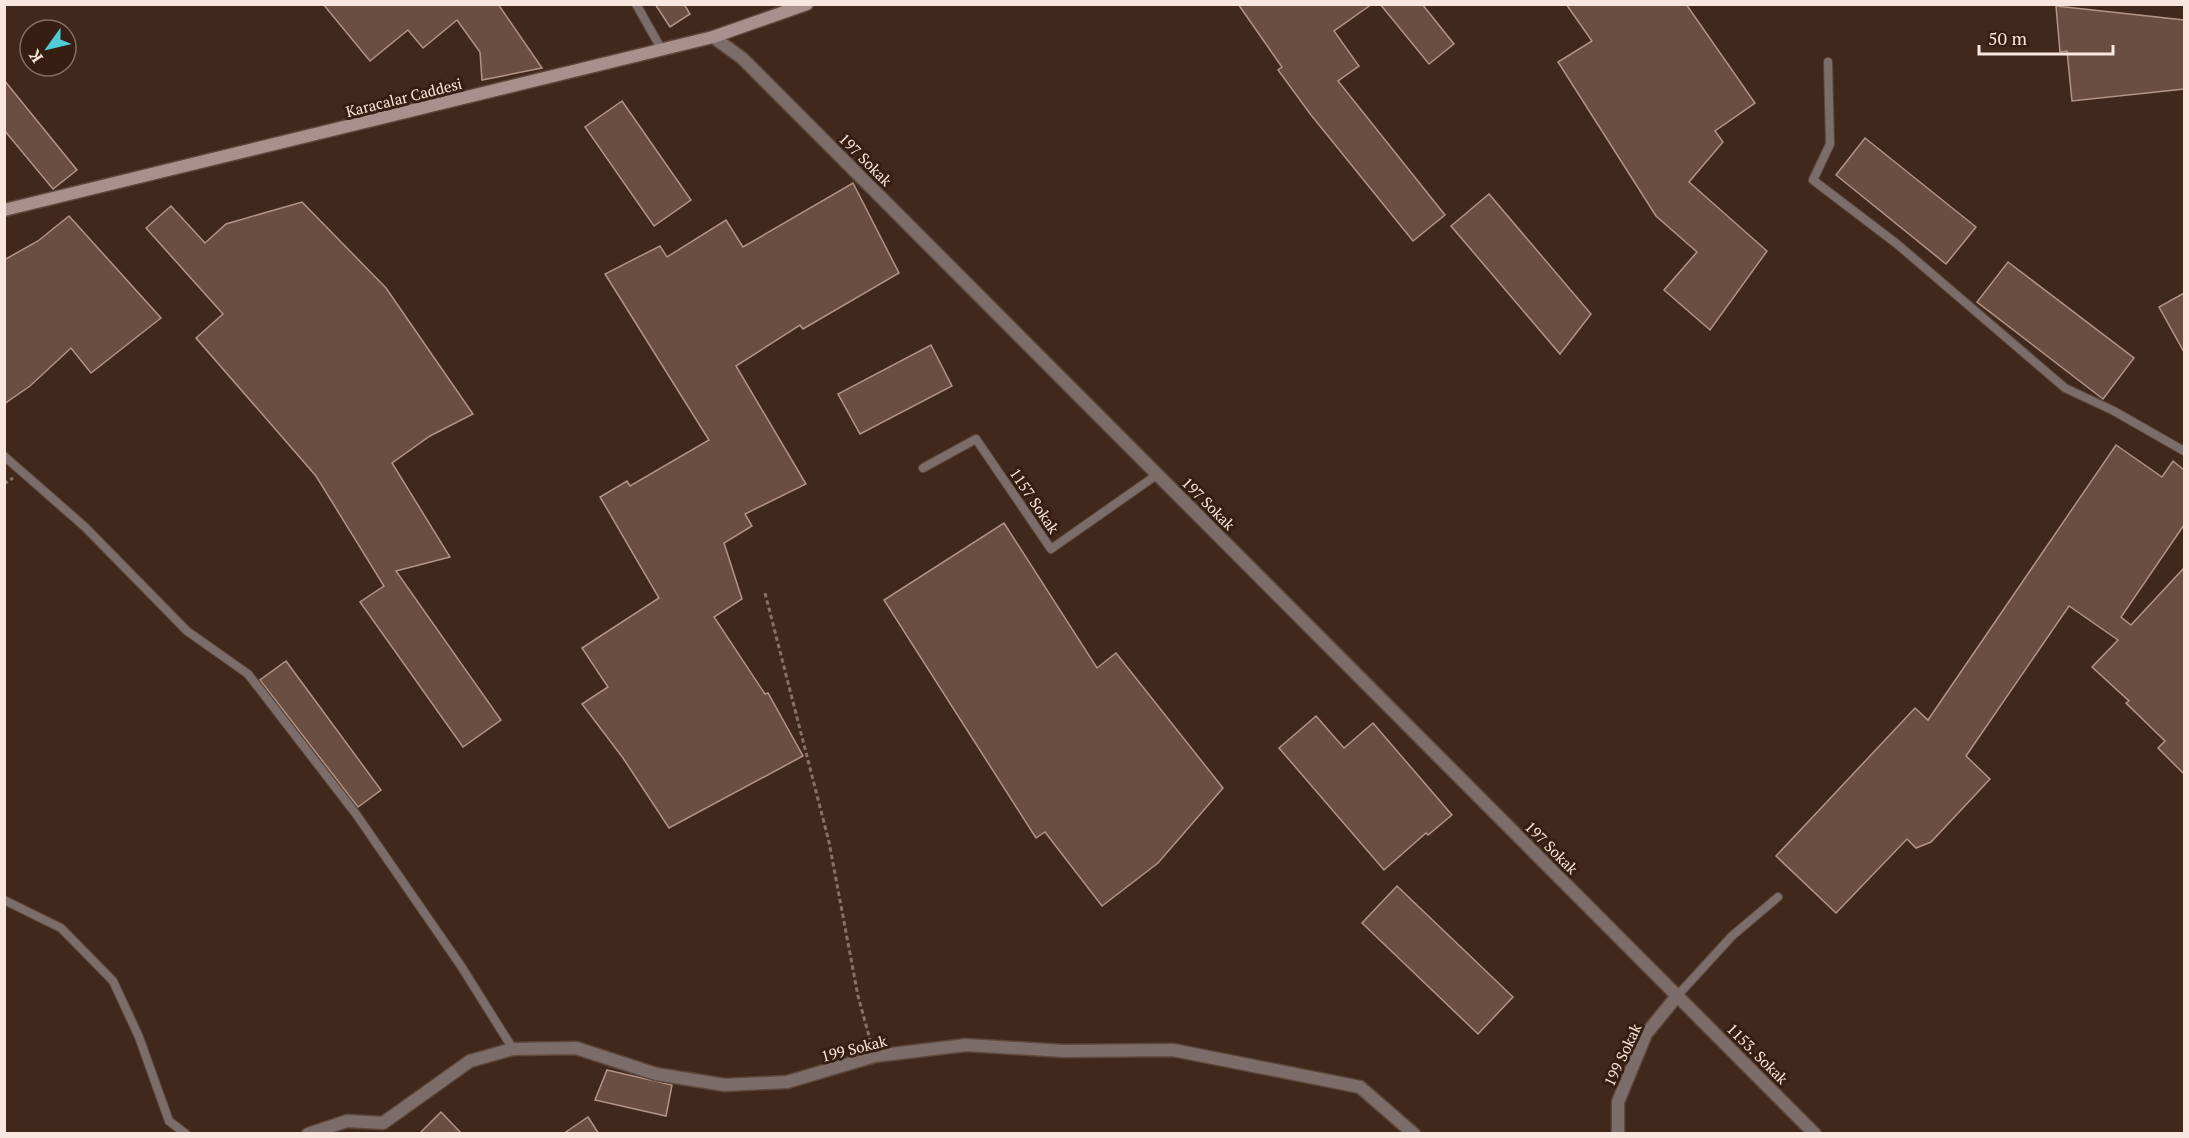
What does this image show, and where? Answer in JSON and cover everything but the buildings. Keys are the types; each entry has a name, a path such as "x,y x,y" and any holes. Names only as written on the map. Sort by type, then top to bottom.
{"street":[{"name":"Karacalar Caddesi","path":"4,210 713,37 807,4"},
{"name":"197 Sokak","path":"713,37 742,58 1677,996"},
{"name":"199 Sokak","path":"1618,1134 1618,1102 1646,1034 1677,996"},
{"name":"1153. Sokak","path":"1677,996 1815,1134"},
{"name":"199 Sokak","path":"308,1134 347,1121 383,1123 470,1061 513,1049 576,1048 656,1074 724,1085 787,1082 875,1056 966,1045 1065,1051 1173,1050 1360,1087 1414,1134"}],"lane":[{"path":"636,4 662,50"},
{"path":"1828,62 1830,144 1813,180 1897,244 2065,388 2114,411 2184,451"},
{"name":"1157 Sokak","path":"923,468 976,439 1051,549 1158,474"},
{"path":"4,456 85,527 187,631 248,674 356,813 461,966 513,1049"},
{"path":"1677,996 1732,936 1778,897"},
{"path":"4,900 61,928 112,981 139,1037 169,1121 186,1134"}],"path":[{"path":"765,593 829,842 858,996 875,1056"}]}
